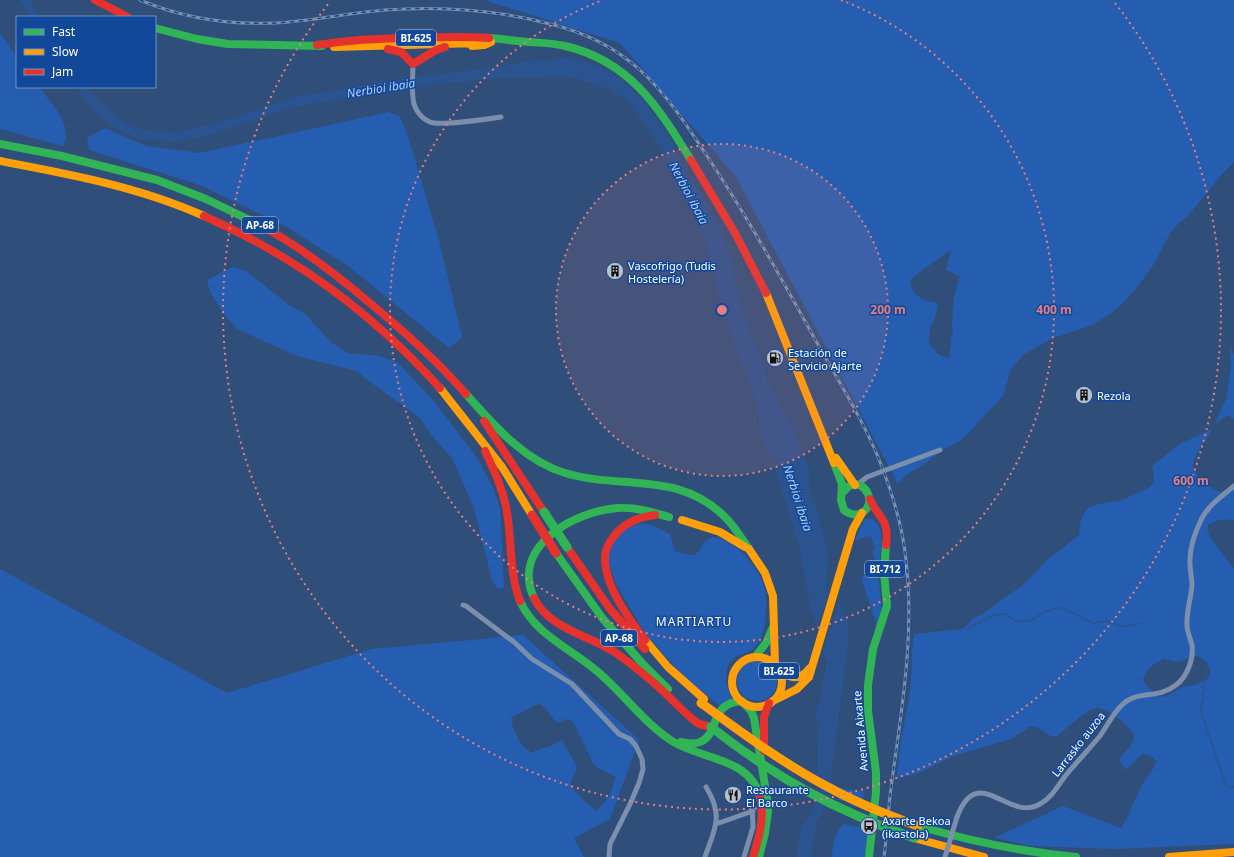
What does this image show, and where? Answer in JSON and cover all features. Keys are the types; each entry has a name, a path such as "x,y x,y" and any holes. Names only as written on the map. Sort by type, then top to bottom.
{"main road":[{"path":"95,0 126,16"},
{"name":"BI-625","path":"156,28 179,35 223,44 238,45 317,45 331,42 372,39 466,37 534,41 567,46 600,58 614,66 631,80 653,105 678,140 700,173 750,259 774,313 825,439 842,485 842,493"},
{"path":"411,61 408,52 420,41 457,40 466,37"},
{"path":"372,39 379,42 402,41 415,44 423,53 422,59"},
{"path":"317,45 346,47 515,40"},
{"path":"346,47 355,50 396,50 404,54 411,61 419,62 438,48 484,45 492,42"},
{"path":"0,138 40,150"},
{"name":"AP-68","path":"0,144 40,150 156,180 224,207 284,238 316,258 405,331 429,353 470,399 511,460 566,547 610,609 652,658 702,701"},
{"name":"AP-68","path":"0,161 62,173 150,195 217,221 273,251 320,281 355,306 382,329 442,390 503,468 556,553 603,619 642,663 692,715 781,777 865,820 914,838 984,857"},
{"path":"470,399 516,445 551,468 574,476 593,479 667,486 690,492 705,499 725,517 762,568 771,590 774,603 773,646 777,667"},
{"path":"476,433 502,490 508,519 512,576 521,603 527,615 546,634 599,674 648,722 672,740 684,748 734,765 743,770 754,783 761,797 762,816 753,857"},
{"name":"BI-625","path":"825,439 841,466 856,485"},
{"path":"856,485 866,490 873,507 878,514 871,510 852,514 844,509 841,501 842,493 848,486 856,485"},
{"path":"864,512 869,506 870,500"},
{"path":"692,715 616,653 583,635 562,626 550,618 534,601 529,586 529,570 532,558 552,532 586,515 617,508 636,509 667,517 655,515 638,518 620,528 610,541 606,551 605,564 612,586 642,637 702,701 728,719 734,727 816,780 869,806 918,826 963,839 1037,853 1076,857"},
{"name":"BI-625","path":"844,509 850,528 849,544"},
{"name":"BI-625","path":"742,702 756,706 770,702 798,688 805,683 809,677 853,529 864,512"},
{"name":"Avenida Aixarte","path":"869,857 876,788 876,767 867,697 868,676 873,649 887,606 884,572 887,538 884,522 878,514"},
{"path":"682,520 720,532 737,541 751,551"},
{"path":"755,657 766,643 773,626"},
{"name":"BI-625","path":"764,772 754,718 751,711 734,692 732,680 733,674 739,664 749,658 755,657 766,659 788,676 797,678 807,674 814,662"},
{"name":"BI-625","path":"759,857 768,812 764,772 763,722 765,711 770,702 776,698 781,687 781,675 777,667"},
{"path":"672,740 693,744 700,742 712,732 718,716 726,705 742,702"},
{"path":"1169,857 1234,852"}],"street":[{"path":"411,61 414,105 419,114 430,123 501,117"},
{"path":"856,485 873,474 940,450"},
{"path":"866,490 868,479 873,474"},
{"name":"Larrasko auzoa","path":"946,857 957,816 966,798 981,793 992,795 1015,806 1023,808 1040,805 1048,799 1100,735 1121,706 1130,699 1140,695 1161,693 1175,686 1180,681 1186,672 1192,655 1192,646 1187,629 1192,583 1190,553 1196,532 1208,508 1234,486"},
{"path":"463,605 514,642 537,662 572,684 620,734 630,739 636,746 642,759 643,769 631,802 610,844 609,857"},
{"path":"705,857 716,824 717,816 716,808 706,787"},
{"path":"744,857 753,827 752,804"},
{"path":"716,824 753,811"}],"shaded area":[{"path":"484,0 1234,0 1234,162 1222,174 1187,217 1171,232 1152,267 1134,291 1120,306 1092,325 1053,338 1023,355 1011,369 1003,396 969,433 960,441 941,451 905,476 898,484 736,177 620,43","holes":["951,250 946,270 960,276 954,297 953,332 949,358 939,355 929,344 930,327 935,318 938,303 928,301 916,295 910,282 914,276"]},
{"path":"0,33 16,56 16,88 40,88 60,115 66,130 66,138 63,146 0,129"},
{"path":"389,112 400,117 407,133 439,240 462,337 449,348 348,266 287,227 200,185 89,150 87,138 105,128 146,146 199,153"},
{"path":"233,267 246,271 290,306 303,312 332,343 348,353 379,356 397,362 434,401 478,459 494,490 500,508 504,588 498,589 492,580 474,508 452,458 433,437 419,417 357,371 297,356 237,329 225,315 210,292 207,280"},
{"path":"1230,348 1234,355 1234,419 1228,415 1215,424 1227,397 1231,364"},
{"path":"1212,429 1195,457 1193,465 1194,469 1196,474 1203,481 1217,491 1222,492 1234,485 1234,520 1224,519 1214,522 1208,525 1207,529 1210,537 1234,569 1234,844 1115,849 1031,846 994,838 1063,806 1121,828 1143,783 1156,761 1150,755 1142,754 1127,769 1124,767 1120,758 1132,743 1134,738 1133,734 1125,724 1113,714 1101,708 1092,710 1076,720 1057,736 1051,736 1035,726 1029,727 1011,739 953,756 919,773 897,779 900,747 910,693 914,634 963,629 973,618 981,615 1024,584 1047,560 1079,535 1080,524 1087,509 1099,504 1123,500 1150,486 1154,477 1152,466 1180,444","holes":["1195,656 1199,657 1208,664 1210,674 1209,678 1196,685 1182,687 1167,696 1160,697 1146,685 1143,680 1148,670 1163,659 1179,662"]},
{"path":"870,518 879,527 881,533 882,546 879,566 877,566 872,551 875,550 871,536 855,540 864,521"},
{"path":"642,523 651,525 670,534 675,551 686,554 696,554 704,543 710,538 714,537 727,541 748,558 762,581 765,589 766,601 764,629 762,635 753,649 749,652 738,655 730,662 726,678 732,699 720,706 683,676 645,633 616,584 609,564 609,549 622,532 632,526"},
{"path":"0,569 227,693 372,649 523,635 639,740 610,819 574,838 584,857 0,857","holes":["540,704 557,723 567,719 573,722 593,763 597,767 616,777 610,795 597,811 581,798 571,785 577,767 562,740 549,747 541,748 532,753 524,747 515,733 511,718 535,705"]},
{"path":"878,572 882,613 877,626 861,577"},
{"path":"761,661 768,664 774,670 777,681 776,689 768,698 761,701 753,701 746,698 738,689 737,677 740,670 749,662"},
{"path":"839,788 865,792 860,804 838,800"},
{"path":"844,824 871,829 865,857 832,857 836,835"}],"water":[{"path":"568,58 576,59 604,69 618,77 640,96 675,146 675,153 706,203 724,238 733,266 735,282 743,311 768,381 780,407 792,426 809,468 809,490 816,506 829,558 825,582 829,594 817,628 809,599 799,545 789,516 788,506 777,479 775,455 768,452 760,434 756,403 725,318 702,232 671,171 666,157 638,114 628,103 610,88 596,86 592,83 570,77 509,78 454,82 430,85 421,88 420,77 489,68 527,61"},
{"path":"839,602 847,617 848,645 830,781 817,775 818,731 815,715 821,693 826,664 823,651"},
{"path":"810,815 819,818 813,839 812,857 797,857 802,829"}],"waterway":[{"name":"Nerbioi ibaia","path":"24,0 34,16"},
{"name":"Nerbioi ibaia","path":"83,88 91,100 109,117 127,129 144,135 176,137 214,129 294,102 433,79"},
{"path":"967,629 995,615 1005,614 1015,621 1029,621 1045,612 1060,607 1093,623 1107,621 1123,627 1142,623"},
{"path":"1207,662 1201,712 1226,786 1234,787"},
{"name":"Nerbioi ibaia","path":"810,828 825,794 827,777"}],"railway":[{"path":"140,0 189,16 240,23 289,22 371,11 406,9 468,10 510,15 563,27 599,42 621,55 641,71 668,100 747,219 849,398 875,450 894,501 905,548 909,618 906,675 890,797 884,857"}],"traffic: fast":[{"path":"156,28 197,39 228,44 322,46"},
{"path":"489,38 565,46 588,53 607,63 625,75 654,105 667,122 691,160"},
{"path":"0,144 62,156 157,180 206,199 262,226"},
{"path":"466,394 498,429 523,451 536,460 565,473 586,478 649,484 669,487 689,493 708,503 726,518 749,549"},
{"path":"834,463 842,484 841,500 844,510 851,514 857,515 865,510 869,505 868,494 860,485 855,484 849,486 842,493"},
{"path":"534,598 529,579 531,562 539,547 551,535 566,524 583,516 618,508 637,509 669,517"},
{"path":"544,512 567,547"},
{"path":"869,857 876,792 876,772 868,711 868,685 873,649 887,606 884,572 886,545"},
{"path":"556,553 603,619 642,663 668,689"},
{"path":"520,601 527,613 544,632 598,672 652,725 672,741 684,747 723,761 746,774 755,784 760,797"},
{"path":"755,657 766,643 772,629"},
{"path":"681,742 690,744 700,742 706,738 710,733 719,713 724,707 731,703 742,701"},
{"path":"743,702 751,711 754,718 767,798 768,812 759,857"},
{"path":"711,727 759,762 808,792 886,828 914,838"},
{"path":"918,826 996,845 1076,857"}],"traffic: slow":[{"path":"472,46 484,45 491,42"},
{"path":"334,47 478,43"},
{"path":"0,161 78,176 130,189 204,216"},
{"path":"766,293 834,463"},
{"path":"440,388 502,467 532,515"},
{"path":"836,458 855,485"},
{"path":"771,702 797,689 809,677 853,529 862,513"},
{"path":"682,520 720,532 745,547"},
{"path":"749,549 765,573 773,596 775,665"},
{"path":"645,640 668,667 704,699"},
{"path":"757,657 766,659 777,668 782,682 780,691 771,702 757,707 748,705 737,696 732,682 734,673 743,662 757,657"},
{"path":"778,670 791,677 798,677 810,668"},
{"path":"701,703 763,748 812,778 861,803 918,826"},
{"path":"914,838 984,857"},
{"path":"1169,857 1234,852"}],"traffic: jam":[{"path":"95,0 126,16"},
{"path":"317,45 388,38 489,38"},
{"path":"388,49 401,52 413,64 436,50 445,47"},
{"path":"691,160 735,233 766,293"},
{"path":"204,216 271,250 331,289 360,311 387,335 440,388"},
{"path":"262,226 277,234 305,253 358,293 420,347 466,394"},
{"path":"484,421 544,512"},
{"path":"485,451 498,481 507,512 514,579 520,601"},
{"path":"870,499 885,524 886,545"},
{"path":"532,515 556,553"},
{"path":"645,640 625,612 613,590 606,568 605,554 611,540 619,530 628,523 643,517 655,515"},
{"path":"567,547 610,609 645,649"},
{"path":"534,598 541,609 549,617 570,630 616,653 635,667 695,721 699,724 711,727"},
{"path":"764,751 764,717 769,703"},
{"path":"753,857 762,820 760,797"}],"place":[{"name":"Vascofrigo (Tudis Hostelería)","path":"615,271"},
{"name":"Estación de Servicio Ajarte","path":"775,358"},
{"name":"Rezola","path":"1084,395"},
{"name":"Restaurante El Barco","path":"733,795"},
{"name":"Axarte Bekoa (ikastola)","path":"869,826"}],"district":[{"name":"MARTIARTU","path":"694,621"}]}
